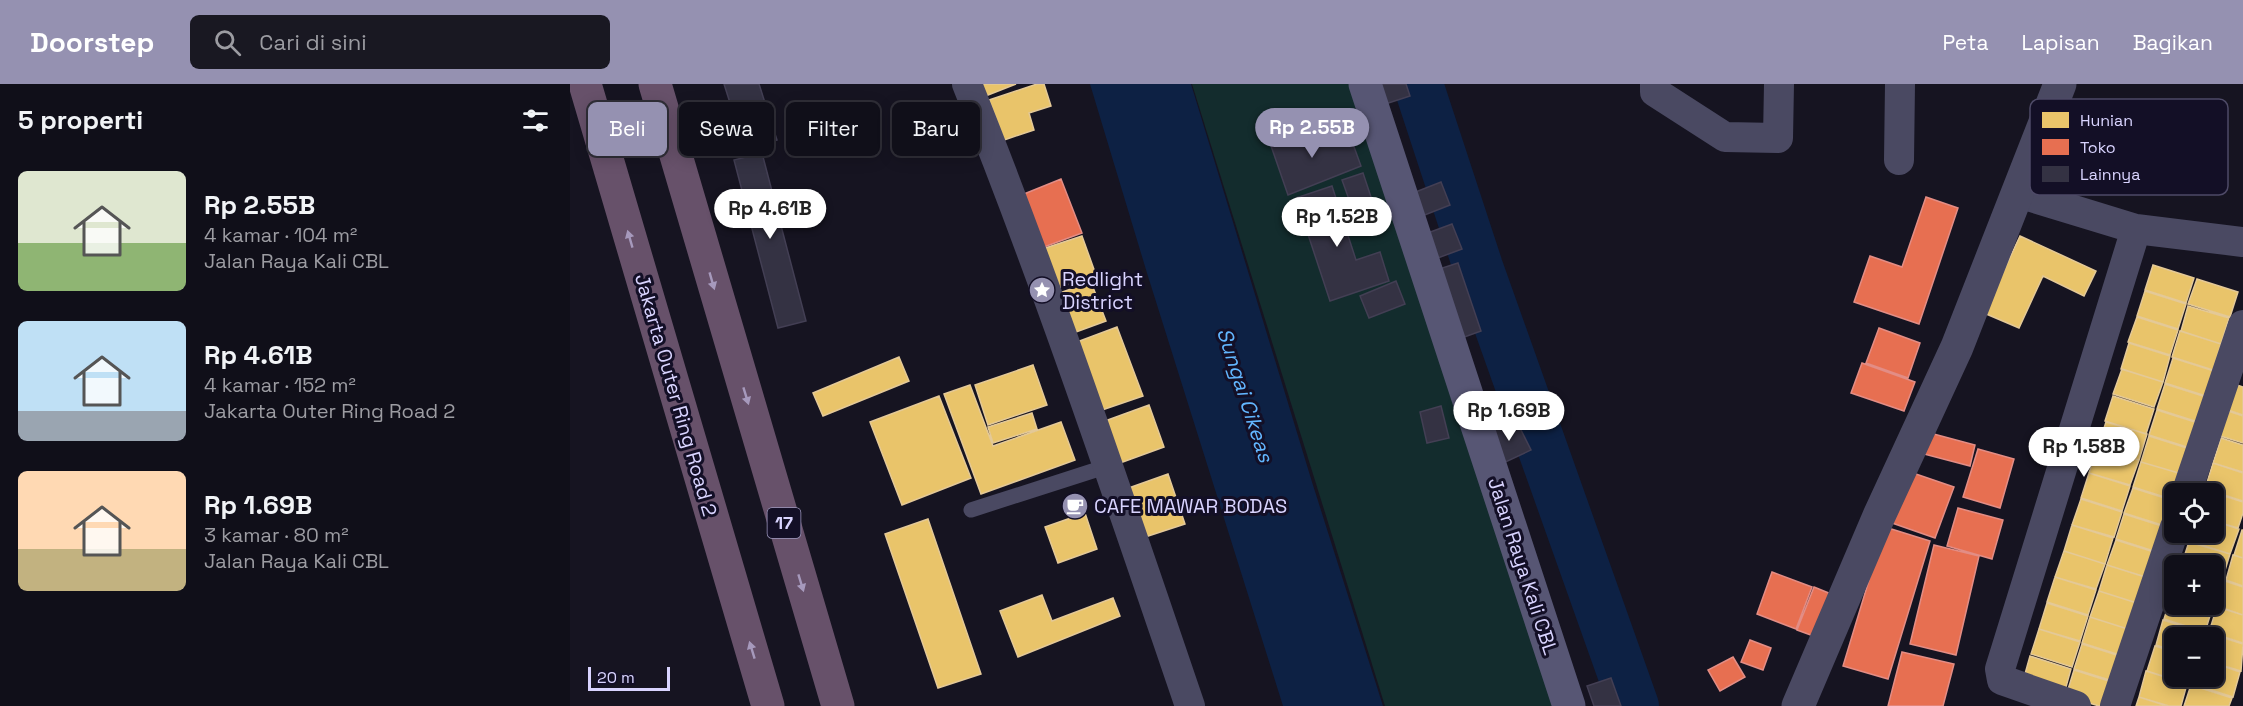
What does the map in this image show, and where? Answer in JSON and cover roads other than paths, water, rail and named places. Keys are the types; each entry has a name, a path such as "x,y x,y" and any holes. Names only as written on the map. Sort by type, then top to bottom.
{"highway":[{"name":"Jakarta Outer Ring Road 2","path":"585,84 768,706"},
{"name":"17","path":"655,84 838,706"}],"main road":[{"name":"Jalan Raya Kali CBL","path":"1365,84 1569,706"}],"street":[{"path":"967,84 995,153 1108,466 1190,706"},
{"path":"1655,84 1655,92 1725,137 1778,138 1779,84"},
{"path":"1899,160 1900,84"},
{"path":"2054,99 2060,84"},
{"path":"1798,706 1957,346 2030,164"},
{"path":"2019,193 2136,229 2243,242"},
{"path":"2076,706 2002,681 2000,669 2136,229"},
{"path":"2190,483 2243,325"},
{"path":"2115,706 2170,543"}],"lane":[{"path":"971,510 1108,466"}],"water":[{"name":"Sungai Cikeas","path":"1090,84 1191,84 1383,706 1283,706"}],"waterway":[{"path":"1418,84 1478,267 1634,706"}],"place":[{"name":"Redlight District","path":"1042,290"},
{"name":"CAFE MAWAR BODAS","path":"1075,506"}]}
